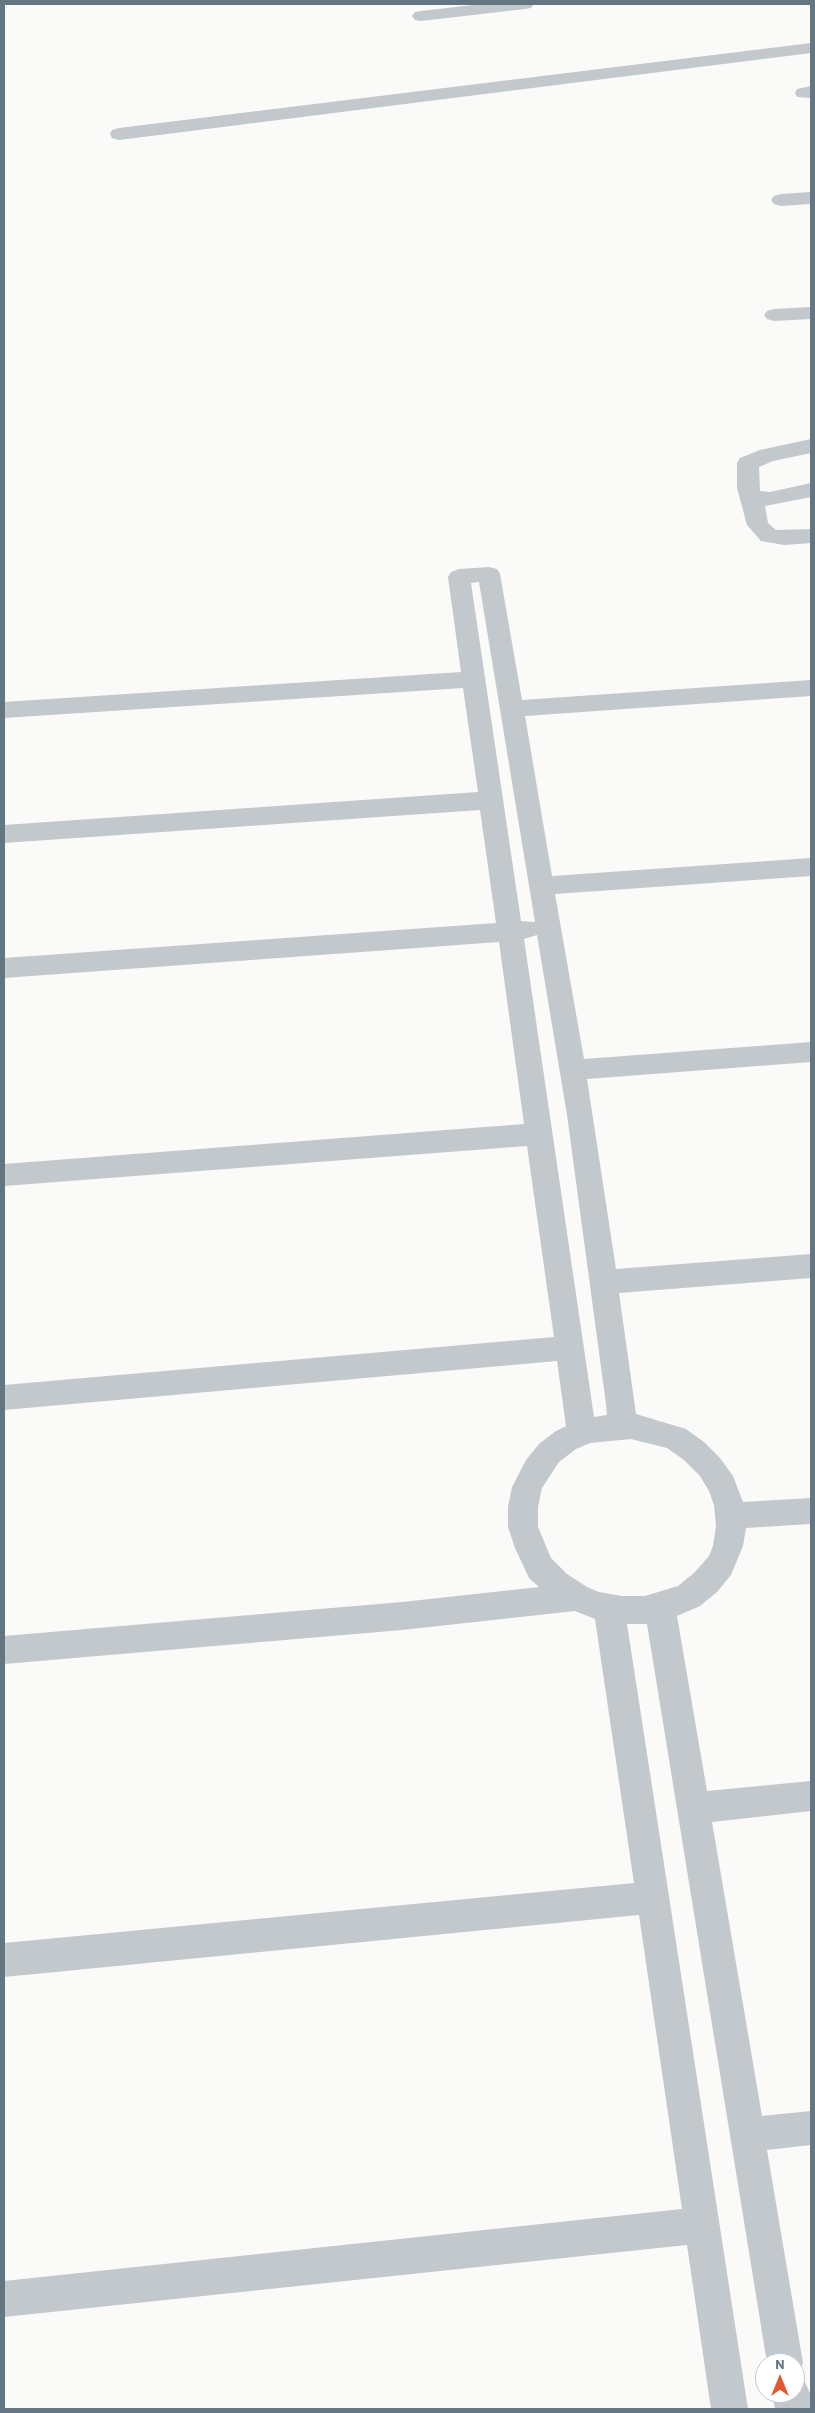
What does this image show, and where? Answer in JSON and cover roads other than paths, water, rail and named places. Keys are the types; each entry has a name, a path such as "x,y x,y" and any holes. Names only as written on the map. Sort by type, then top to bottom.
{"street":[{"path":"421,16 525,4"},
{"path":"119,134 811,48"},
{"path":"781,200 811,198"},
{"path":"774,315 811,313"},
{"path":"811,446 768,454 748,462 748,488 758,525 769,536 784,538 811,536"},
{"path":"752,498 770,499 811,490"},
{"path":"582,1433 459,577 489,574 573,1070 623,1427"},
{"path":"4,710 474,679"},
{"path":"512,709 811,688"},
{"path":"4,834 491,800"},
{"path":"543,886 811,867"},
{"path":"4,968 510,932 548,926"},
{"path":"573,1070 811,1052"},
{"path":"4,1175 539,1134"},
{"path":"604,1282 811,1266"},
{"path":"4,1398 570,1348"},
{"path":"631,1426 676,1438 694,1451 710,1467 722,1485 730,1505 728,1546 720,1565 706,1582 689,1596 660,1607 645,1610 609,1609 576,1597 556,1584 540,1568 530,1548 523,1527 523,1507 527,1487 536,1469 549,1453 566,1440 582,1433 609,1427 631,1426"},
{"path":"730,1516 811,1510"},
{"path":"4,1650 402,1616 576,1597"},
{"path":"660,1607 783,2353"},
{"path":"609,1609 730,2409"},
{"path":"693,1808 811,1796"},
{"path":"4,1960 653,1897"},
{"path":"748,2135 811,2128"},
{"path":"4,2299 703,2225"}]}
